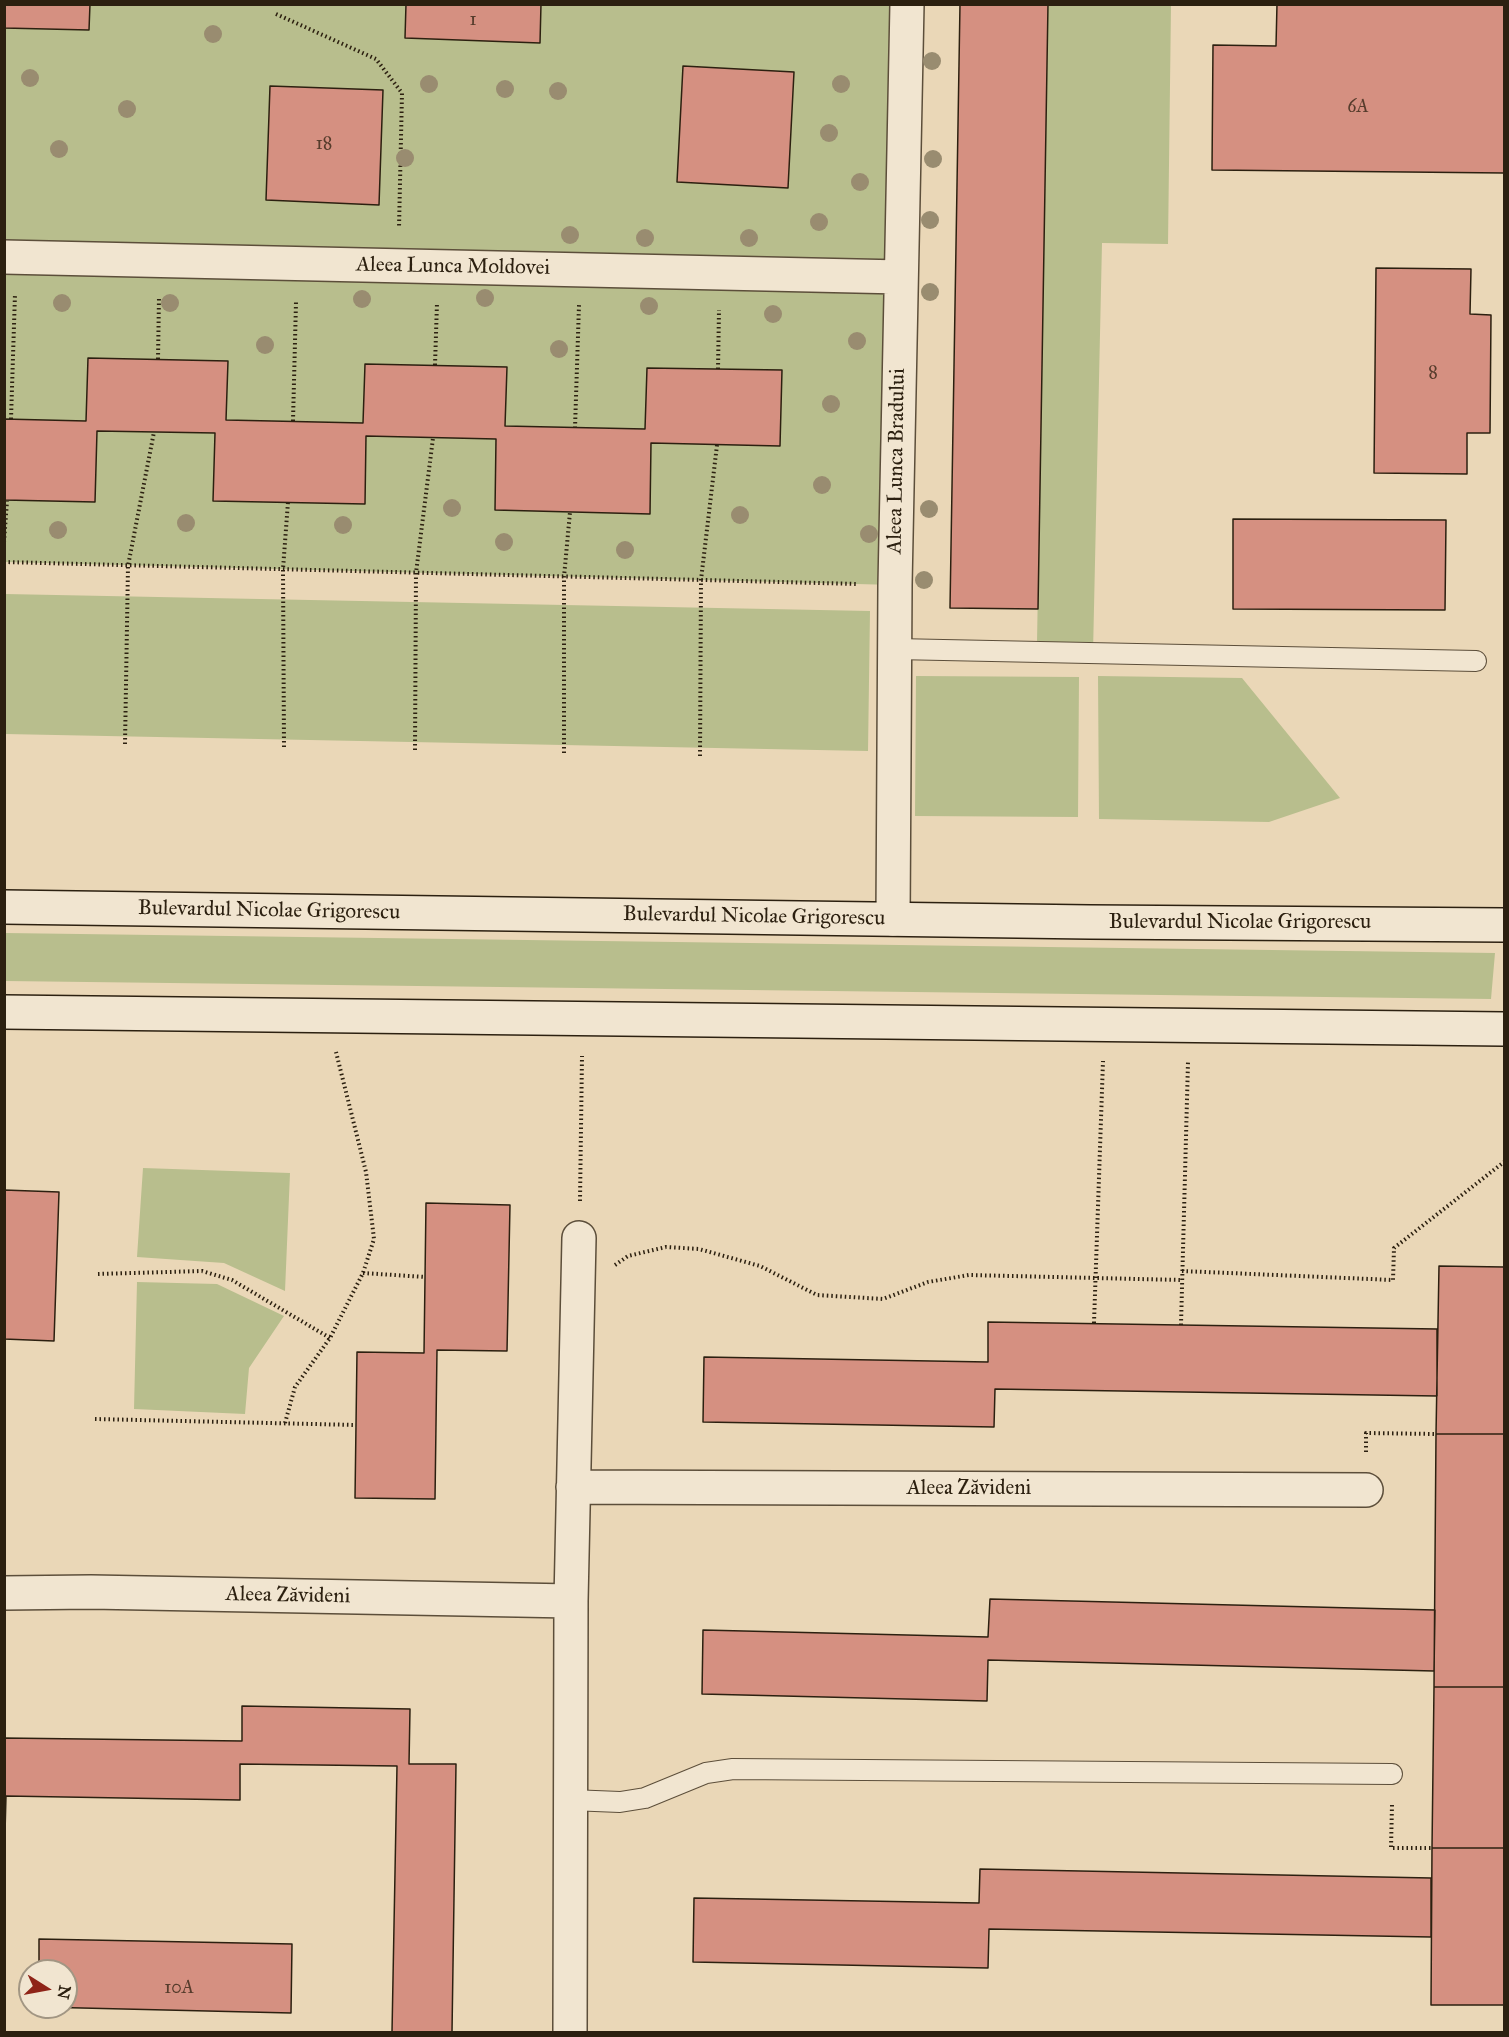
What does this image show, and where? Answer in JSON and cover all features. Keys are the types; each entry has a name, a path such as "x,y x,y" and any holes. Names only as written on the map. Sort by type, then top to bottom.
{"street":[{"name":"Aleea Lunca Bradului","path":"893,918 895,585 907,4"},
{"name":"Aleea Lunca Moldovei","path":"10,257 901,277"},
{"name":"Bulevardul Nicolae Grigorescu","path":"4,907 1101,922 1504,925"},
{"path":"4,1012 1504,1029"},
{"path":"570,2032 571,1601 579,1238"},
{"name":"Aleea Zăvideni","path":"573,1487 1366,1490"},
{"name":"Aleea Zăvideni","path":"4,1593 102,1592 571,1601"}],"lane":[{"path":"895,649 1476,661"},
{"path":"570,1800 620,1802 645,1798 706,1773 733,1769 1392,1774"}],"path":[{"path":"276,14 376,59 402,93 398,266"},
{"path":"10,257 11,419"},
{"path":"158,359 160,260"},
{"path":"293,421 297,264"},
{"path":"435,365 437,267"},
{"path":"575,428 580,270"},
{"path":"718,369 719,273"},
{"path":"125,744 129,566 154,432"},
{"path":"415,750 416,573 433,438"},
{"path":"700,756 701,580 717,445"},
{"path":"4,542 8,501"},
{"path":"284,747 283,569 288,502"},
{"path":"564,753 564,577 570,512"},
{"path":"4,562 895,585"},
{"path":"285,1423 295,1387 330,1338 363,1274 374,1239 366,1172 327,1016"},
{"path":"579,1238 582,1018"},
{"path":"1094,1323 1104,1025"},
{"path":"1181,1325 1180,1280 1189,1025"},
{"path":"1182,1271 1393,1280 1394,1248 1504,1162"},
{"path":"578,1292 628,1256 666,1246 699,1250 760,1266 817,1295 883,1299 928,1282 969,1275 1180,1280"},
{"path":"98,1274 202,1271 232,1280 330,1338"},
{"path":"363,1274 425,1277"},
{"path":"95,1419 356,1425"},
{"path":"1366,1490 1366,1432 1436,1434"},
{"path":"1392,1774 1391,1848 1432,1848"},
{"path":"4,1962 4,1985"}],"green space":[{"path":"5,5 907,5 895,585 5,562"},
{"path":"1048,5 1171,5 1168,244 1102,243 1093,653 1037,642"},
{"path":"5,594 870,611 868,751 5,734"},
{"path":"916,676 1079,677 1078,817 915,816"},
{"path":"1098,676 1242,678 1340,798 1269,822 1099,819"},
{"path":"5,933 1495,953 1491,999 5,981"},
{"path":"143,1168 290,1173 285,1291 224,1263 137,1257"},
{"path":"137,1282 217,1284 284,1316 249,1368 245,1414 134,1409"}],"building":[{"path":"4,4 90,4 89,30 4,28"},
{"path":"406,4 541,4 540,43 405,38"},
{"path":"960,4 1048,4 1038,609 950,608"},
{"path":"1277,4 1504,4 1504,173 1212,170 1213,45 1276,46"},
{"path":"683,66 794,72 788,188 677,182"},
{"path":"270,86 383,90 379,205 266,200"},
{"path":"1376,268 1471,269 1470,314 1491,315 1490,433 1467,433 1467,474 1374,473"},
{"path":"88,358 228,361 226,420 363,423 365,364 507,367 505,426 645,429 647,368 782,370 780,446 651,443 650,514 495,510 496,439 366,436 365,504 213,501 215,433 97,431 95,502 4,500 4,419 86,421"},
{"path":"1233,519 1446,520 1445,610 1233,609"},
{"path":"4,1190 59,1192 54,1341 4,1339"},
{"path":"426,1203 510,1205 507,1351 437,1350 435,1499 355,1498 357,1352 424,1353"},
{"path":"1439,1266 1504,1267 1504,1434 1436,1434"},
{"path":"988,1322 1437,1329 1437,1396 995,1389 994,1427 703,1422 704,1357 988,1362"},
{"path":"1436,1434 1504,1434 1504,1687 1434,1687"},
{"path":"990,1599 1435,1610 1434,1671 988,1660 987,1701 702,1694 703,1630 988,1637"},
{"path":"1434,1687 1504,1687 1504,1848 1432,1848"},
{"path":"242,1706 410,1709 409,1764 456,1764 452,2032 392,2032 397,1766 240,1764 240,1800 6,1796 4,1869 4,1738 242,1741"},
{"path":"1432,1848 1504,1848 1504,2005 1431,2005"},
{"path":"980,1869 1431,1878 1431,1937 989,1929 988,1968 693,1962 694,1898 979,1903"},
{"path":"39,1939 292,1944 291,2013 78,2008 78,1959 39,1959"}]}
